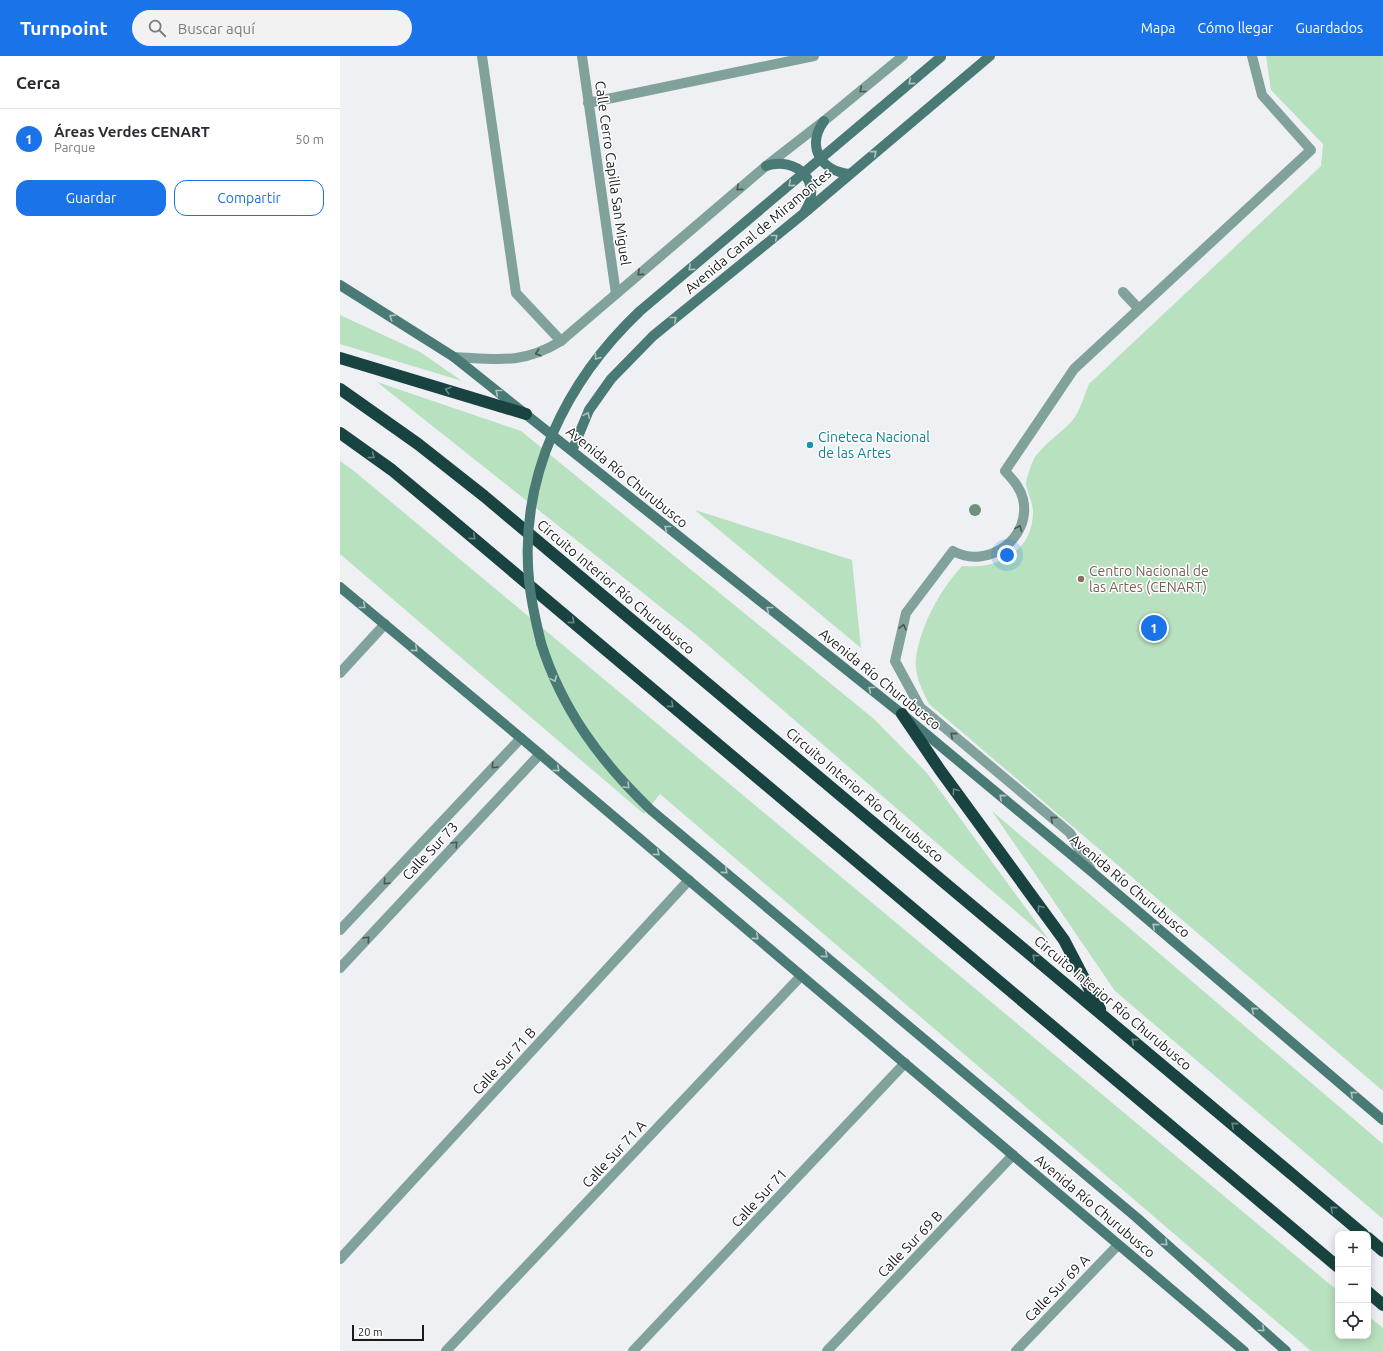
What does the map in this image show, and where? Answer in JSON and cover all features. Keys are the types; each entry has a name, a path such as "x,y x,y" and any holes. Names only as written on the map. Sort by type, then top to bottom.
{"highway":[{"path":"340,358 526,414"},
{"name":"Circuito Interior Río Churubusco","path":"340,389 418,444 484,496 1359,1231"},
{"path":"340,433 392,470 1335,1264"},
{"path":"902,714 940,770 1064,940 1102,1014"},
{"path":"1371,1241 1383,1251"},
{"path":"1371,1295 1383,1305"}],"main road":[{"path":"942,56 640,311 600,353 568,401 554,428 543,457 535,486 530,516 528,548 529,580 533,612 548,666 561,695 592,745 630,790 651,810 1136,1217 1286,1351"},
{"name":"Avenida Canal de Miramontes","path":"572,451 589,410 611,379 653,336 803,214 990,56"},
{"path":"824,121 816,138 816,148 819,157 824,164 832,170 850,174"},
{"path":"766,166 776,162 786,163 796,167 804,174 808,181 810,194 808,207 803,214"},
{"name":"Avenida Río Churubusco","path":"340,285 454,357 654,518 902,714 1092,872 1383,1120"},
{"name":"Avenida Río Churubusco","path":"340,587 540,754 1244,1351"}],"street":[{"path":"482,56 516,293 561,341"},
{"name":"Calle Cerro Capilla San Miguel","path":"582,56 616,294"},
{"path":"588,103 814,56"},
{"path":"454,357 512,360 544,352 561,341 766,166 824,121 903,56"},
{"path":"1092,872 1070,834 920,707 895,661 906,613 953,551 971,558 985,557 999,552 1010,543 1018,533 1023,518 1023,501 1016,483 1005,471 1074,369 1312,150 1262,95 1252,56"},
{"path":"1123,292 1139,309"},
{"path":"340,673 385,624"},
{"name":"Calle Sur 73","path":"340,930 521,738"},
{"name":"Calle Sur 73","path":"340,968 540,754"},
{"name":"Calle Sur 71 B","path":"340,1259 689,880"},
{"name":"Calle Sur 71 A","path":"446,1351 801,976"},
{"name":"Calle Sur 71","path":"633,1351 905,1063"},
{"name":"Calle Sur 69 B","path":"827,1351 1013,1155"},
{"name":"Calle Sur 69 A","path":"1016,1351 1118,1244"}],"green space":[{"path":"1266,56 1383,56 1383,1091 929,704 921,688 916,670 918,647 932,609 946,586 962,566 989,565 1001,561 1021,546 1028,536 1032,524 1033,510 1026,483 1032,462 1043,447 1075,417 1089,384 1321,166 1323,144 1271,90"},
{"path":"340,315 420,352 462,381 340,344"},
{"path":"377,382 521,431 874,719 927,773 1049,940 696,635"},
{"path":"340,461 354,471 1335,1288 1335,1339 1371,1339 1371,1318 1383,1328 1383,1351 1311,1351 660,794 644,814 340,554"},
{"path":"695,510 852,560 861,648"},
{"path":"992,811 1383,1144 1383,1219 1115,991"}],"place":[{"name":"Cineteca Nacional de las Artes","path":"810,445"},
{"name":"Centro Nacional de las Artes (CENART)","path":"1081,579"},
{"name":"Áreas Verdes CENART","path":"1154,628"}]}
